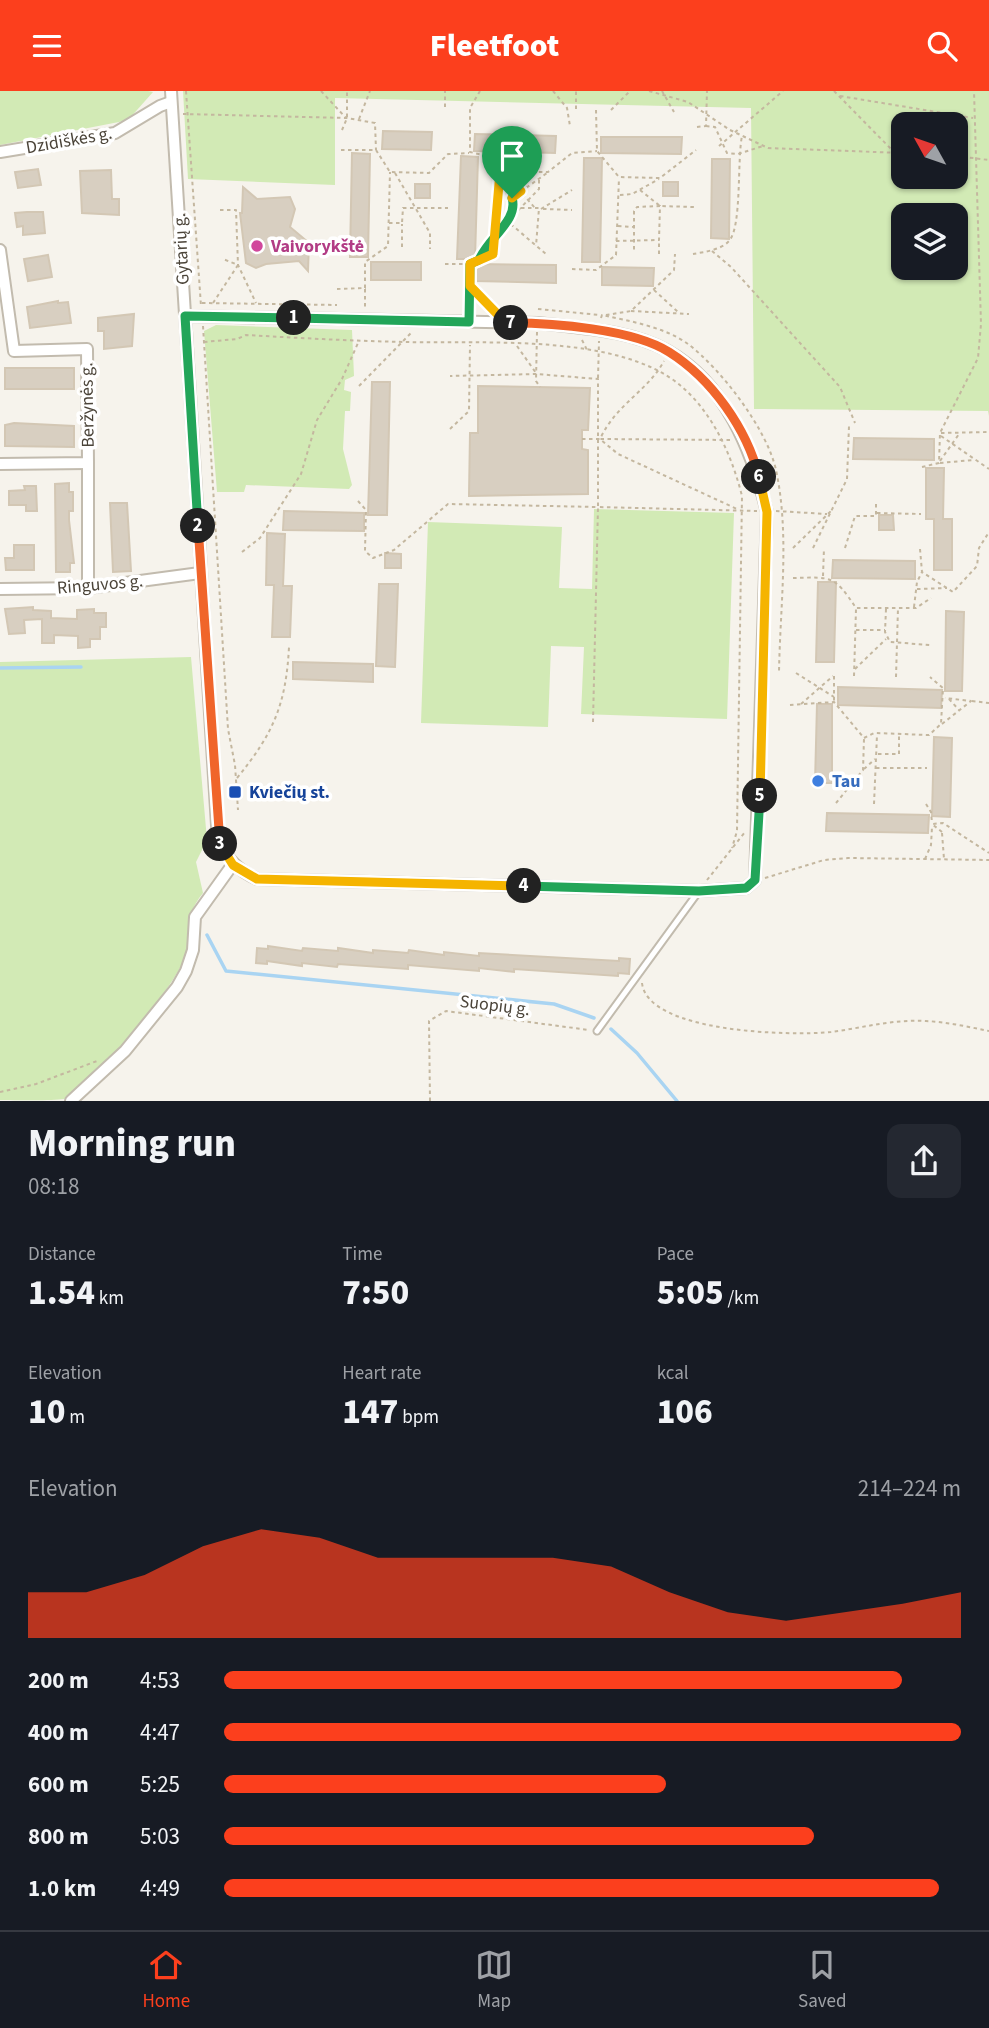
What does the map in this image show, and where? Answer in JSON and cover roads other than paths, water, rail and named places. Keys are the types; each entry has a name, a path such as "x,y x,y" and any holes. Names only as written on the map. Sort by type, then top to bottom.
{"street":[{"name":"Dzidiškės g.","path":"0,152 115,134 171,102"},
{"name":"Gytarių g.","path":"171,102 218,841 233,865"},
{"path":"0,250 14,351 0,351"},
{"path":"71,1101 125,1051 177,987 193,950 195,917 233,865 257,879 699,891 746,888 755,880 767,512 757,470 737,426 701,378 668,351 599,331 506,323 185,316"},
{"name":"Beržynės g.","path":"0,464 88,463 87,349 14,351"},
{"path":"88,463 88,588"},
{"name":"Ringuvos g.","path":"0,589 88,588 201,573"}],"lane":[{"path":"597,1031 699,891"}],"waterway":[{"path":"0,668 81,667"},
{"path":"207,935 226,971 554,1004 594,1018"},
{"path":"611,1029 637,1053 677,1101"}],"place":[{"name":"Vaivorykštė","path":"257,246"},
{"name":"Tau","path":"818,781"},
{"name":"Kviečių st.","path":"235,792"}]}
